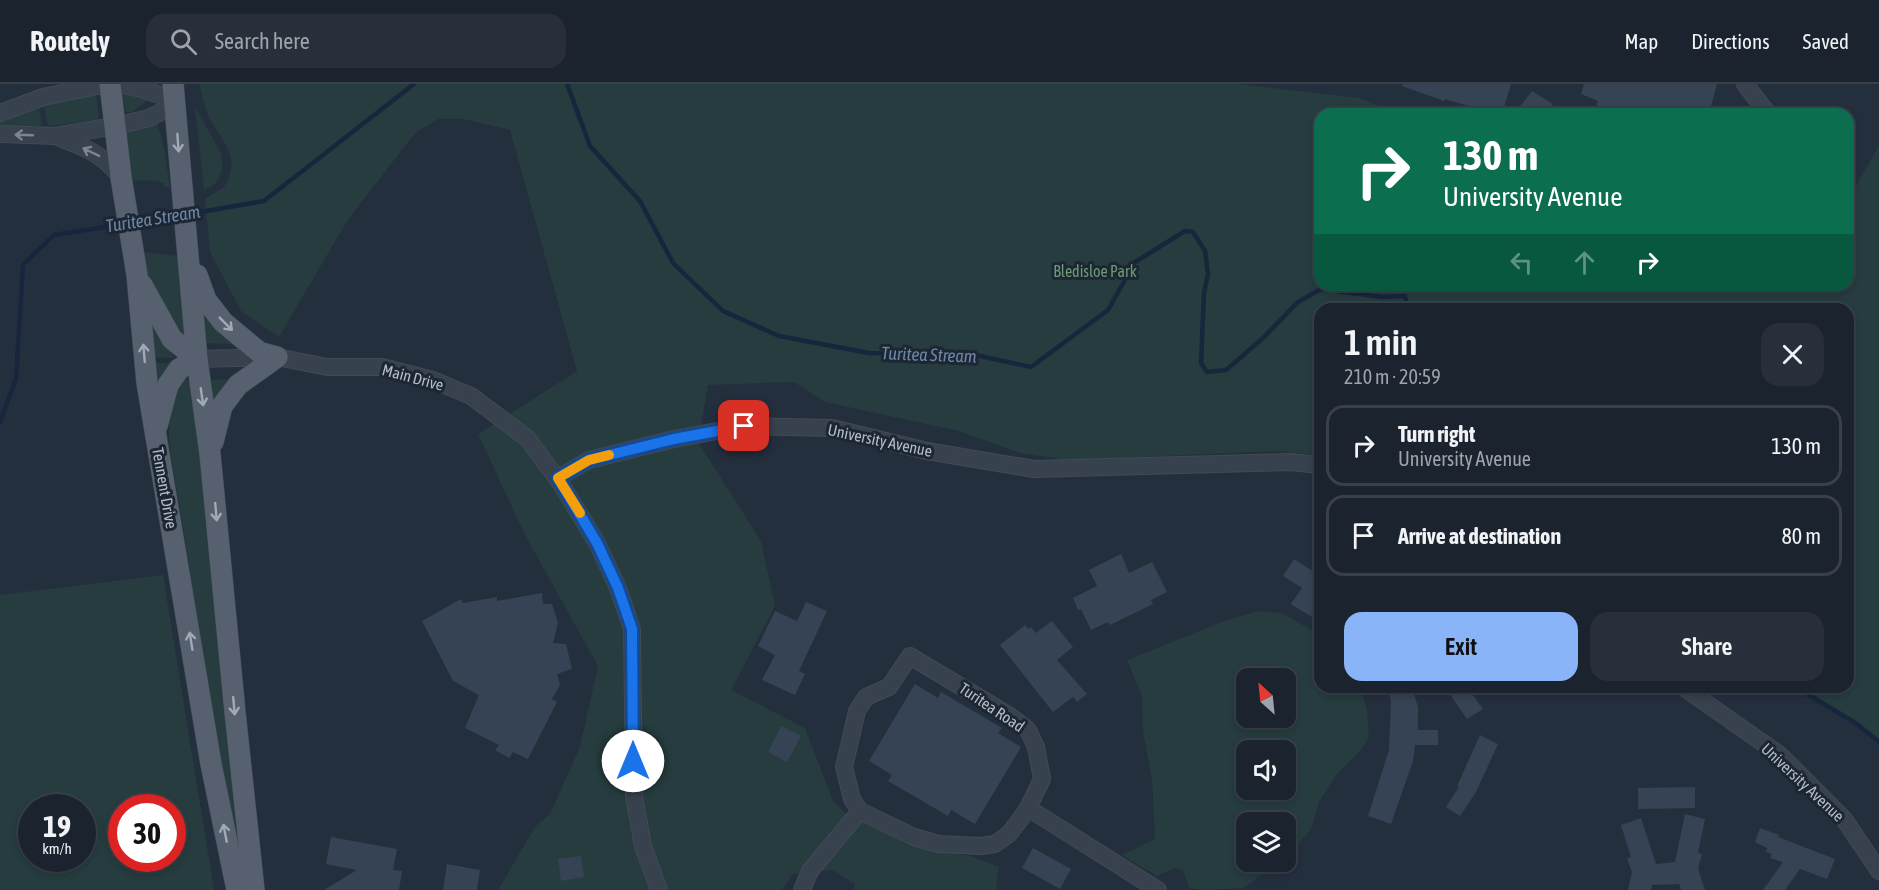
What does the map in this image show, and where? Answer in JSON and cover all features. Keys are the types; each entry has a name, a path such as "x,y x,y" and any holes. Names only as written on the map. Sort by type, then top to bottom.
{"main road":[{"name":"Tennent Drive","path":"108,84 137,275 144,360 155,432 211,764 237,890"},
{"path":"174,92 197,359 210,454 254,890"},
{"path":"189,255 206,300 223,322 259,352 277,357"},
{"path":"137,275 172,339 197,359"},
{"path":"210,454 222,406 238,385 277,357"},
{"path":"155,432 168,385 179,369 197,359"}],"street":[{"path":"43,97 56,84"},
{"path":"0,113 43,97 108,84"},
{"path":"118,84 134,85 161,97 174,92"},
{"path":"1746,84 1764,108"},
{"path":"0,135 55,136 115,126 161,112 174,92"},
{"path":"55,136 107,160 122,181"},
{"name":"Main Drive","path":"197,359 277,357 327,367 382,367 433,380 471,396 527,438 558,478"},
{"name":"University Avenue","path":"558,478 589,460 674,439 744,426 832,428 927,451 1034,469 1291,462 1314,464"},
{"path":"558,478 597,543 618,588 632,629 634,796 643,846 659,890"},
{"name":"Turitea Road","path":"910,656 1010,716 1028,730 1036,747 1042,779 1028,808 1009,834 995,844 981,846 938,844 914,837 860,812 852,799 844,767 857,711 866,697 889,687 910,656"},
{"name":"University Avenue","path":"1692,693 1780,755 1844,819 1879,871"},
{"path":"1028,808 1158,890"},
{"path":"802,890 810,871 860,812"}],"green space":[{"name":"Bledisloe Park","path":"199,84 1238,84 1359,98 1385,108 1314,108 1314,291 1854,291 1854,189 1879,146 1879,742 1857,724 1806,693 1854,693 1854,303 1314,303 1314,454 1279,451 1068,460 1020,453 959,431 825,402 794,382 708,385 698,442 761,541 775,606 731,690 805,728 833,801 857,825 867,822 898,839 922,848 971,856 999,867 996,890 853,890 855,884 832,870 793,874 782,890 498,890 535,827 550,814 580,747 598,666 525,535 478,434 577,371 510,130 463,119 438,119 415,133 347,221 279,337 241,311 210,252 205,199 224,187 229,176 231,157 204,105"},
{"path":"122,88 149,99 132,112 125,112"},
{"path":"96,92 99,120 48,126 44,105"},
{"path":"39,107 42,126 0,127 0,119"},
{"path":"195,107 221,153 222,159 218,180 204,189"},
{"path":"156,118 170,187 165,187 164,183 157,181 132,181 125,126"},
{"path":"142,252 177,256 187,345 154,298"},
{"path":"144,306 174,358 150,357"},
{"path":"200,307 211,325 239,344 200,343"},
{"path":"152,363 175,363 158,384"},
{"path":"185,371 194,398 225,722 244,890 200,652 188,557 169,442 169,408"},
{"path":"223,379 231,381 214,415 204,381"},
{"path":"163,575 214,890 0,890 0,595"},
{"path":"1258,611 1282,613 1314,632 1314,693 1363,693 1367,710 1369,738 1360,751 1336,775 1319,802 1311,829 1296,846 1296,812 1236,812 1236,872 1266,872 1243,888 1203,890 1189,888 1183,871 1175,868 1157,876 1122,855 1155,839 1152,779 1143,732 1142,696 1127,660 1224,621"}],"building":[{"path":"1403,84 1511,84 1504,108 1475,108 1445,99 1444,101 1402,86"},
{"path":"1584,84 1717,84 1711,108 1602,108 1596,105 1598,101 1581,94"},
{"path":"1532,91 1553,104 1551,108 1519,108"},
{"path":"1121,554 1129,573 1152,562 1167,592 1151,600 1153,604 1110,625 1108,622 1091,630 1073,598 1097,586 1089,570"},
{"path":"1294,559 1314,572 1314,618 1291,604 1302,588 1283,576"},
{"path":"542,593 543,604 552,604 558,623 553,643 566,644 572,669 557,674 560,685 552,699 557,702 528,759 513,752 509,758 495,750 499,745 465,728 479,695 453,681 422,621 461,599 463,603 497,597 497,601"},
{"path":"806,602 827,611 799,671 805,674 795,695 762,680 775,655 758,646 775,611 797,621"},
{"path":"1052,621 1073,647 1057,660 1087,694 1077,702 1073,697 1053,712 1000,645 1025,625 1029,629 1031,627 1036,633"},
{"path":"915,684 938,698 941,692 1002,728 998,733 1021,747 975,824 951,810 948,816 888,781 892,775 869,761"},
{"path":"1389,693 1414,693 1418,707 1418,730 1438,730 1438,745 1415,745 1413,761 1391,824 1368,816 1389,750 1391,703"},
{"path":"1449,693 1471,693 1483,709 1467,719"},
{"path":"781,726 801,736 787,762 768,752"},
{"path":"1480,735 1498,744 1476,792 1460,816 1446,807 1459,787 1457,786"},
{"path":"1695,787 1695,808 1638,809 1638,788"},
{"path":"1685,814 1705,819 1698,853 1702,854 1698,869 1705,890 1681,890 1679,884 1652,885 1651,890 1628,890 1632,872 1627,859 1631,857 1621,825 1641,818 1656,864 1675,862"},
{"path":"1760,828 1835,859 1827,879 1800,869 1785,890 1763,890 1783,862 1770,858 1772,854 1766,852 1767,848 1755,842"},
{"path":"331,837 397,849 393,870 402,871 399,890 324,890 357,870 326,864"},
{"path":"1033,848 1071,869 1060,889 1022,868"},
{"path":"581,856 584,877 561,881 558,859"},
{"path":"447,864 480,870 477,890 443,890"}],"waterway":[{"name":"Turitea Stream","path":"189,214 264,201 414,84"},
{"name":"Turitea Stream","path":"567,84 590,146 640,201 673,263 723,311 779,336 869,353 971,354 1031,367 1108,310 1132,264 1185,231 1193,232 1205,251 1208,274 1204,293 1201,363 1207,372 1226,370 1262,339 1298,302 1317,291"},
{"name":"Turitea Stream","path":"135,222 177,215"},
{"name":"Turitea Stream","path":"0,422 16,379 23,265 54,235 124,224"},
{"name":"Turitea Stream","path":"1336,291 1382,297 1405,296 1407,303"},
{"name":"Turitea Stream","path":"1806,693 1857,724 1879,742"}],"slow traffic":[{"path":"580,513 558,478 589,460 609,455"}],"route":[{"path":"633,761 632,629 618,588 597,543 558,478 589,460 674,439 744,426"}]}
